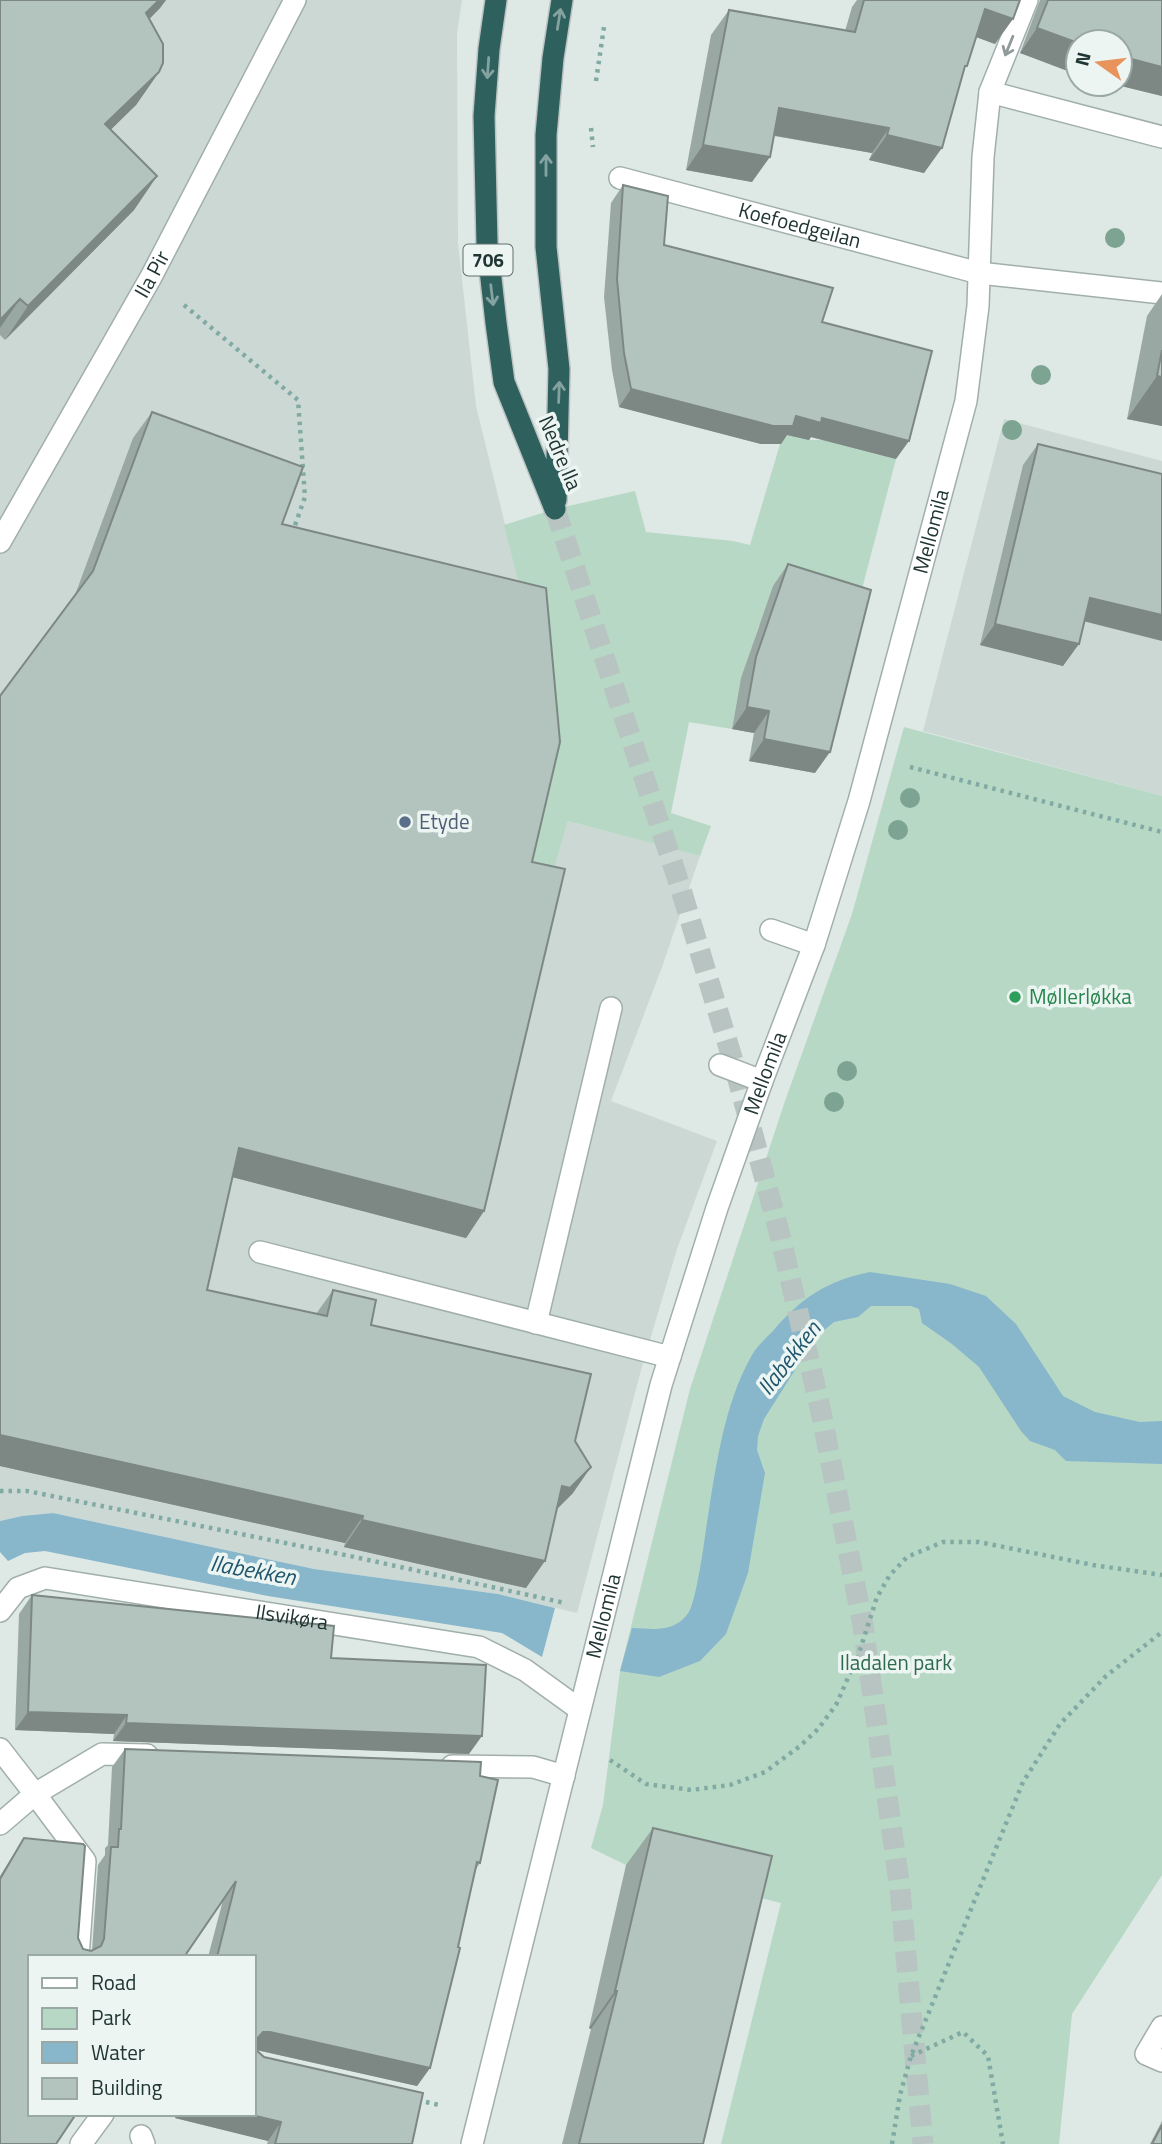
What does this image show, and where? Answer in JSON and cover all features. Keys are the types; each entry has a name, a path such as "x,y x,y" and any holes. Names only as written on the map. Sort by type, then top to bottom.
{"highway":[{"name":"Nedre Ila","path":"496,0 484,116 487,243 493,296 504,382 555,509 559,369 546,247 547,135 553,58 562,0"}],"street":[{"name":"Ila Pir","path":"0,542 151,277 295,0"},
{"name":"Mellomila","path":"472,2144 579,1709 670,1357 717,1208 814,945 872,757 965,401 978,306 983,157 990,92 1027,0"},
{"path":"990,92 1162,137"},
{"name":"Koefoedgeilan","path":"620,178 979,273 1162,293"},
{"path":"771,930 814,945"},
{"path":"536,1323 611,1008"},
{"path":"720,1065 762,1081"},
{"path":"260,1252 670,1357"},
{"name":"Ilsvikøra","path":"0,1611 18,1588 45,1578 479,1647 525,1670 579,1709"},
{"path":"0,1749 85,1861 78,1955"},
{"path":"0,1824 35,1794 102,1754 163,1755"},
{"path":"427,1765 533,1767 564,1776"},
{"path":"1162,2027 1146,2054 1162,2061"},
{"path":"81,2144 102,2116"}],"path":[{"path":"596,82 605,14"},
{"path":"591,123 593,148 603,168 620,178"},
{"path":"151,277 298,400 305,497 291,537"},
{"path":"872,757 1162,832"},
{"path":"0,1492 27,1490 350,1556 604,1612"},
{"path":"579,1709 605,1758 646,1784 691,1790 730,1784 765,1772 818,1729 836,1705 846,1684 877,1597 890,1574 907,1557 943,1542 979,1542 1162,1576"},
{"path":"892,2144 900,2095 911,2056 1023,1782 1060,1724 1106,1676 1162,1632"},
{"path":"911,2056 963,2032 988,2056 1003,2144"}],"shaded area":[{"path":"0,0 462,0 457,33 458,243 476,406 527,614 546,896 568,821 700,856 662,967 611,1101 717,1141 677,1249 641,1370 577,1613 498,1594 314,1569 53,1513 0,1521"},
{"path":"1004,419 1162,461 1162,796 923,731"}],"green space":[{"path":"783,434 809,440 827,440 896,459 856,612 759,625 740,684 732,729 689,722 671,813 711,826 700,856 568,821 546,896 513,888 527,615 504,525 555,509 635,491 646,532 750,545"},
{"name":"Iladalen park","path":"904,727 1162,796 1162,1875 1072,2014 1059,2144 721,2144 781,1903 626,1865 591,1848 603,1805 620,1671 690,1389 785,1101 852,914"}],"water":[{"name":"Ilabekken","path":"870,1272 950,1284 986,1296 1016,1324 1063,1396 1095,1412 1140,1422 1162,1421 1162,1464 1066,1461 1055,1450 1030,1441 979,1367 922,1323 919,1309 911,1306 871,1306 858,1317 834,1322 816,1337 764,1419 758,1436 757,1450 765,1473 748,1573 726,1634 700,1661 659,1677 620,1671 632,1628 671,1627 683,1619 692,1606 727,1417 742,1375 754,1352 794,1309 816,1292 841,1280"},
{"name":"Ilabekken","path":"53,1513 314,1569 498,1594 555,1608 542,1657 502,1633 268,1596 45,1551 25,1553 8,1561 0,1552 0,1521"}],"building":[{"path":"0,0 159,0 146,13 163,44 163,63 159,72 105,124 157,176 28,306 20,299 0,320"},
{"path":"864,0 1020,0 1013,19 985,9 965,66 942,148 887,135 889,128 779,108 770,157 703,145 729,10 855,32"},
{"path":"1048,0 1162,0 1162,67 1134,60 1134,28 1064,28 1064,38 1037,28"},
{"path":"623,185 668,196 664,245 833,288 822,322 932,351 909,441 822,418 821,423 796,416 793,426 773,426 631,389 624,353 617,279"},
{"path":"1162,350 1162,377 1157,376"},
{"path":"152,412 303,467 282,524 546,588 560,742 532,862 565,869 484,1211 239,1148 207,1290 327,1316 333,1290 376,1300 371,1325 591,1374 575,1441 591,1467 570,1488 562,1486 545,1561 362,1520 363,1516 0,1435 0,696 93,571"},
{"path":"1038,444 1162,474 1162,615 1090,598 1079,644 995,624"},
{"path":"788,564 871,590 830,752 764,739 769,711 747,707 756,657"},
{"path":"32,1595 334,1626 331,1658 486,1665 482,1736 126,1723 127,1715 28,1712"},
{"path":"125,1749 481,1762 480,1776 498,1780 430,2068 270,2032 263,2032 256,2040 256,1955 218,1955 236,1881 185,1955 28,1955 28,2116 75,2116 56,2144 0,2144 0,1879 24,1838 83,1844 85,1846 78,1938 83,1949 91,1951 101,1946 104,1939 111,1847 118,1847"},
{"path":"653,1828 772,1856 703,2144 579,2144 617,1991"},
{"path":"256,2050 264,2057 423,2093 412,2144 275,2144 281,2122 256,2116"},
{"path":"1162,2125 1162,2144 1152,2144"}],"tunnel":[{"path":"555,509 679,883 733,1061 781,1239 821,1412 863,1626 900,1889 923,2144"}],"place":[{"name":"Etyde","path":"405,822"},
{"name":"Møllerløkka","path":"1015,997"}]}
